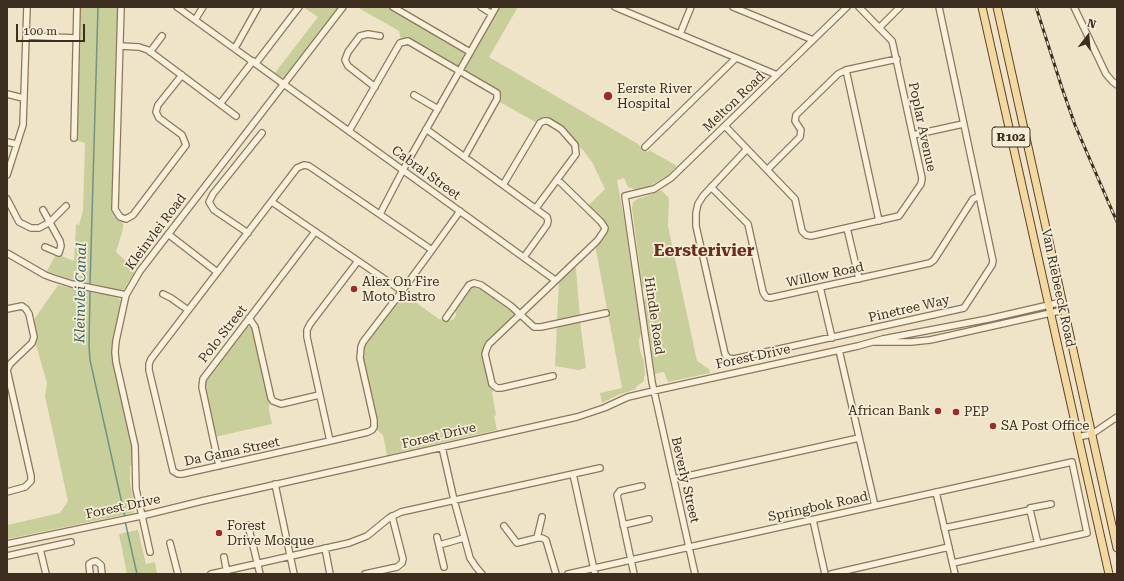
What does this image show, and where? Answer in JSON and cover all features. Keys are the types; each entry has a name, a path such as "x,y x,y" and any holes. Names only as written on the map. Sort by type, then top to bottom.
{"main road":[{"name":"Van Riebeeck Road","path":"982,7 1109,574"},
{"name":"Van Riebeeck Road","path":"997,7 1117,548"}],"street":[{"path":"7,175 23,126 27,7"},
{"path":"74,138 77,7"},
{"path":"121,7 115,209 118,216 123,218 133,216 186,145 182,135 159,118 156,112 158,105 182,75"},
{"name":"Cabral Street","path":"177,7 555,280"},
{"path":"195,20 203,7"},
{"path":"235,48 258,7"},
{"path":"220,104 299,7"},
{"name":"Kleinvlei Road","path":"150,552 135,483 135,446 115,352 126,295 140,271 168,234 344,7"},
{"path":"393,7 470,52"},
{"path":"481,7 492,14"},
{"path":"380,214 403,170 496,7"},
{"path":"615,7 777,75"},
{"path":"680,34 691,7"},
{"path":"733,7 813,40"},
{"name":"Melton Road","path":"625,196 649,191 666,182 847,7"},
{"name":"Poplar Avenue","path":"725,126 795,198 802,231 804,234 811,236 899,216 921,183 922,178 893,43 858,7"},
{"path":"879,28 900,7"},
{"name":"Pinetree Way","path":"711,187 698,204 696,221 725,354 726,357 730,359 832,338 962,308 965,306 992,265 993,261 939,7"},
{"path":"1074,7 1106,74 1115,84"},
{"path":"375,87 348,66 345,60 348,52 360,36 368,34 380,36"},
{"path":"26,36 76,38"},
{"path":"150,52 162,36"},
{"path":"349,131 400,43 404,41 410,42 496,92 498,95 465,156"},
{"path":"120,46 139,47 150,52 236,116"},
{"path":"645,147 736,58"},
{"path":"767,170 800,137 801,130 795,122 796,115 838,74 846,70 896,59"},
{"path":"846,70 879,221"},
{"path":"7,94 23,98"},
{"path":"414,95 438,109"},
{"path":"503,185 538,125 546,121 560,129 573,142 576,148 576,154 536,208"},
{"path":"913,135 964,124"},
{"path":"426,129 547,217 548,223 524,258"},
{"path":"248,233 211,207 209,202 213,194 262,133"},
{"path":"7,142 16,144"},
{"path":"711,187 747,150"},
{"name":"Da Gama Street","path":"402,291 361,347 360,358 374,420 374,427 368,432 182,474 178,474 173,471 149,370 149,364 152,356 297,168 304,165 314,168 432,250"},
{"path":"553,376 500,388 494,387 485,354 486,348 603,235 605,228 602,222 557,179"},
{"name":"Willow Road","path":"711,187 748,224 763,292 771,298 932,262 973,199 979,196"},
{"name":"Hindle Road","path":"625,196 654,391"},
{"path":"7,199 17,219 23,225 31,228 36,228 50,222 66,206"},
{"path":"272,202 402,291 460,211"},
{"path":"43,210 60,241 61,248 59,253 44,247"},
{"path":"847,228 859,279"},
{"name":"Polo Street","path":"219,466 202,381 315,232"},
{"path":"168,234 217,272"},
{"path":"7,253 45,275 64,282 126,295"},
{"path":"330,441 319,395 307,337 307,330 358,261"},
{"path":"446,318 469,285 474,282 481,285 520,314 531,325 538,327 606,313"},
{"path":"820,287 832,338"},
{"path":"162,294 171,298 188,310"},
{"name":"Forest Drive","path":"7,544 141,516 275,484 577,417 604,408 628,397 839,350 873,342 883,338 988,319 1062,302"},
{"path":"7,309 22,306 26,309 29,314 34,337 32,343 10,364 7,370 31,481 25,487 7,492"},
{"name":"Forest Drive","path":"873,342 911,342 930,340 1064,310"},
{"path":"249,318 255,326 271,398 273,401 281,404 319,395"},
{"path":"839,350 875,506"},
{"name":"Beverly Street","path":"654,391 695,574"},
{"path":"1078,437 1092,434 1117,417"},
{"path":"674,479 859,438"},
{"path":"442,447 454,500 470,558 482,574"},
{"name":"Springbok Road","path":"568,574 594,571 631,560 1072,462 1088,533 1038,544"},
{"path":"211,574 227,572 349,543 367,536 392,516 408,510 600,468"},
{"path":"573,474 594,571"},
{"path":"275,484 294,574"},
{"path":"634,574 617,498 620,491 642,486"},
{"path":"936,492 955,574"},
{"path":"944,528 1030,510 1030,508 1051,504"},
{"path":"953,563 1038,544 1030,510"},
{"path":"365,574 376,573 397,567 401,565 403,561 392,516"},
{"path":"537,538 542,517"},
{"path":"623,525 648,519"},
{"path":"813,520 825,574"},
{"path":"248,525 260,574"},
{"path":"504,526 517,543 537,538 546,540 556,574"},
{"path":"437,537 444,567"},
{"path":"439,544 464,538"},
{"path":"7,556 71,542"},
{"path":"170,543 178,574"},
{"path":"325,548 330,574"},
{"path":"831,574 949,548"},
{"path":"40,549 46,574"},
{"path":"224,557 227,572"},
{"path":"90,574 89,564 96,561 101,565 102,574"}],"green space":[{"path":"79,7 119,7 113,210 115,215 122,220 123,224 123,229 116,252 134,271 134,274 123,291 63,277 47,271 56,254 74,261 76,224 79,225 83,211 85,143 75,140"},
{"path":"303,7 340,7 287,76 282,78 278,77 274,74 318,17"},
{"path":"357,7 389,7 461,49 465,57 460,67 406,39 401,40 399,31"},
{"path":"499,7 518,7 489,57 638,144 642,149 648,152 649,150 677,166 668,175 650,186 638,189 628,187 624,178 617,180 641,333 639,340 640,350 644,362 645,376 644,381 636,387 636,389 618,395 602,403 600,393 622,388 595,245 606,234 606,225 588,206 605,189 592,162 583,150 549,120 537,123 498,101 499,95 465,71 465,68"},
{"path":"661,190 669,198 668,226 697,361 709,369 710,373 668,382 664,372 655,374 644,302 646,297 651,294 650,290 644,289 642,284 632,208 633,202 637,199"},
{"path":"574,265 576,269 580,317 557,322 559,279"},
{"path":"475,284 513,310 515,314 515,316 486,345 494,389 492,393 497,430 387,455 383,435 376,429 377,423 363,357 363,348 401,292 439,319 449,321 454,319 456,315 455,308 469,287"},
{"path":"58,285 117,297 121,301 113,340 113,354 132,448 133,463 130,466 130,482 135,508 133,513 7,539 7,525 60,513 68,501 45,396 47,383 36,345 33,321"},
{"path":"580,321 586,368 578,370 555,366 557,325"},
{"path":"246,327 251,327 254,331 269,399 269,410 272,424 215,437 203,383"},
{"path":"138,530 146,564 155,562 157,574 127,574 119,534"}],"waterway":[{"name":"Kleinvlei Canal","path":"90,285 98,7"},
{"name":"Kleinvlei Canal","path":"90,289 90,360 125,517"},
{"name":"Kleinvlei Canal","path":"125,521 137,574"}],"railway":[{"path":"1036,7 1075,125 1117,222"}],"place":[{"name":"Eerste River Hospital","path":"608,96"},
{"name":"Alex On Fire Moto Bistro","path":"354,289"},
{"name":"African Bank","path":"938,411"},
{"name":"PEP","path":"956,412"},
{"name":"SA Post Office","path":"993,426"},
{"name":"Forest Drive Mosque","path":"219,533"}],"district":[{"name":"Eersterivier","path":"704,251"}]}
